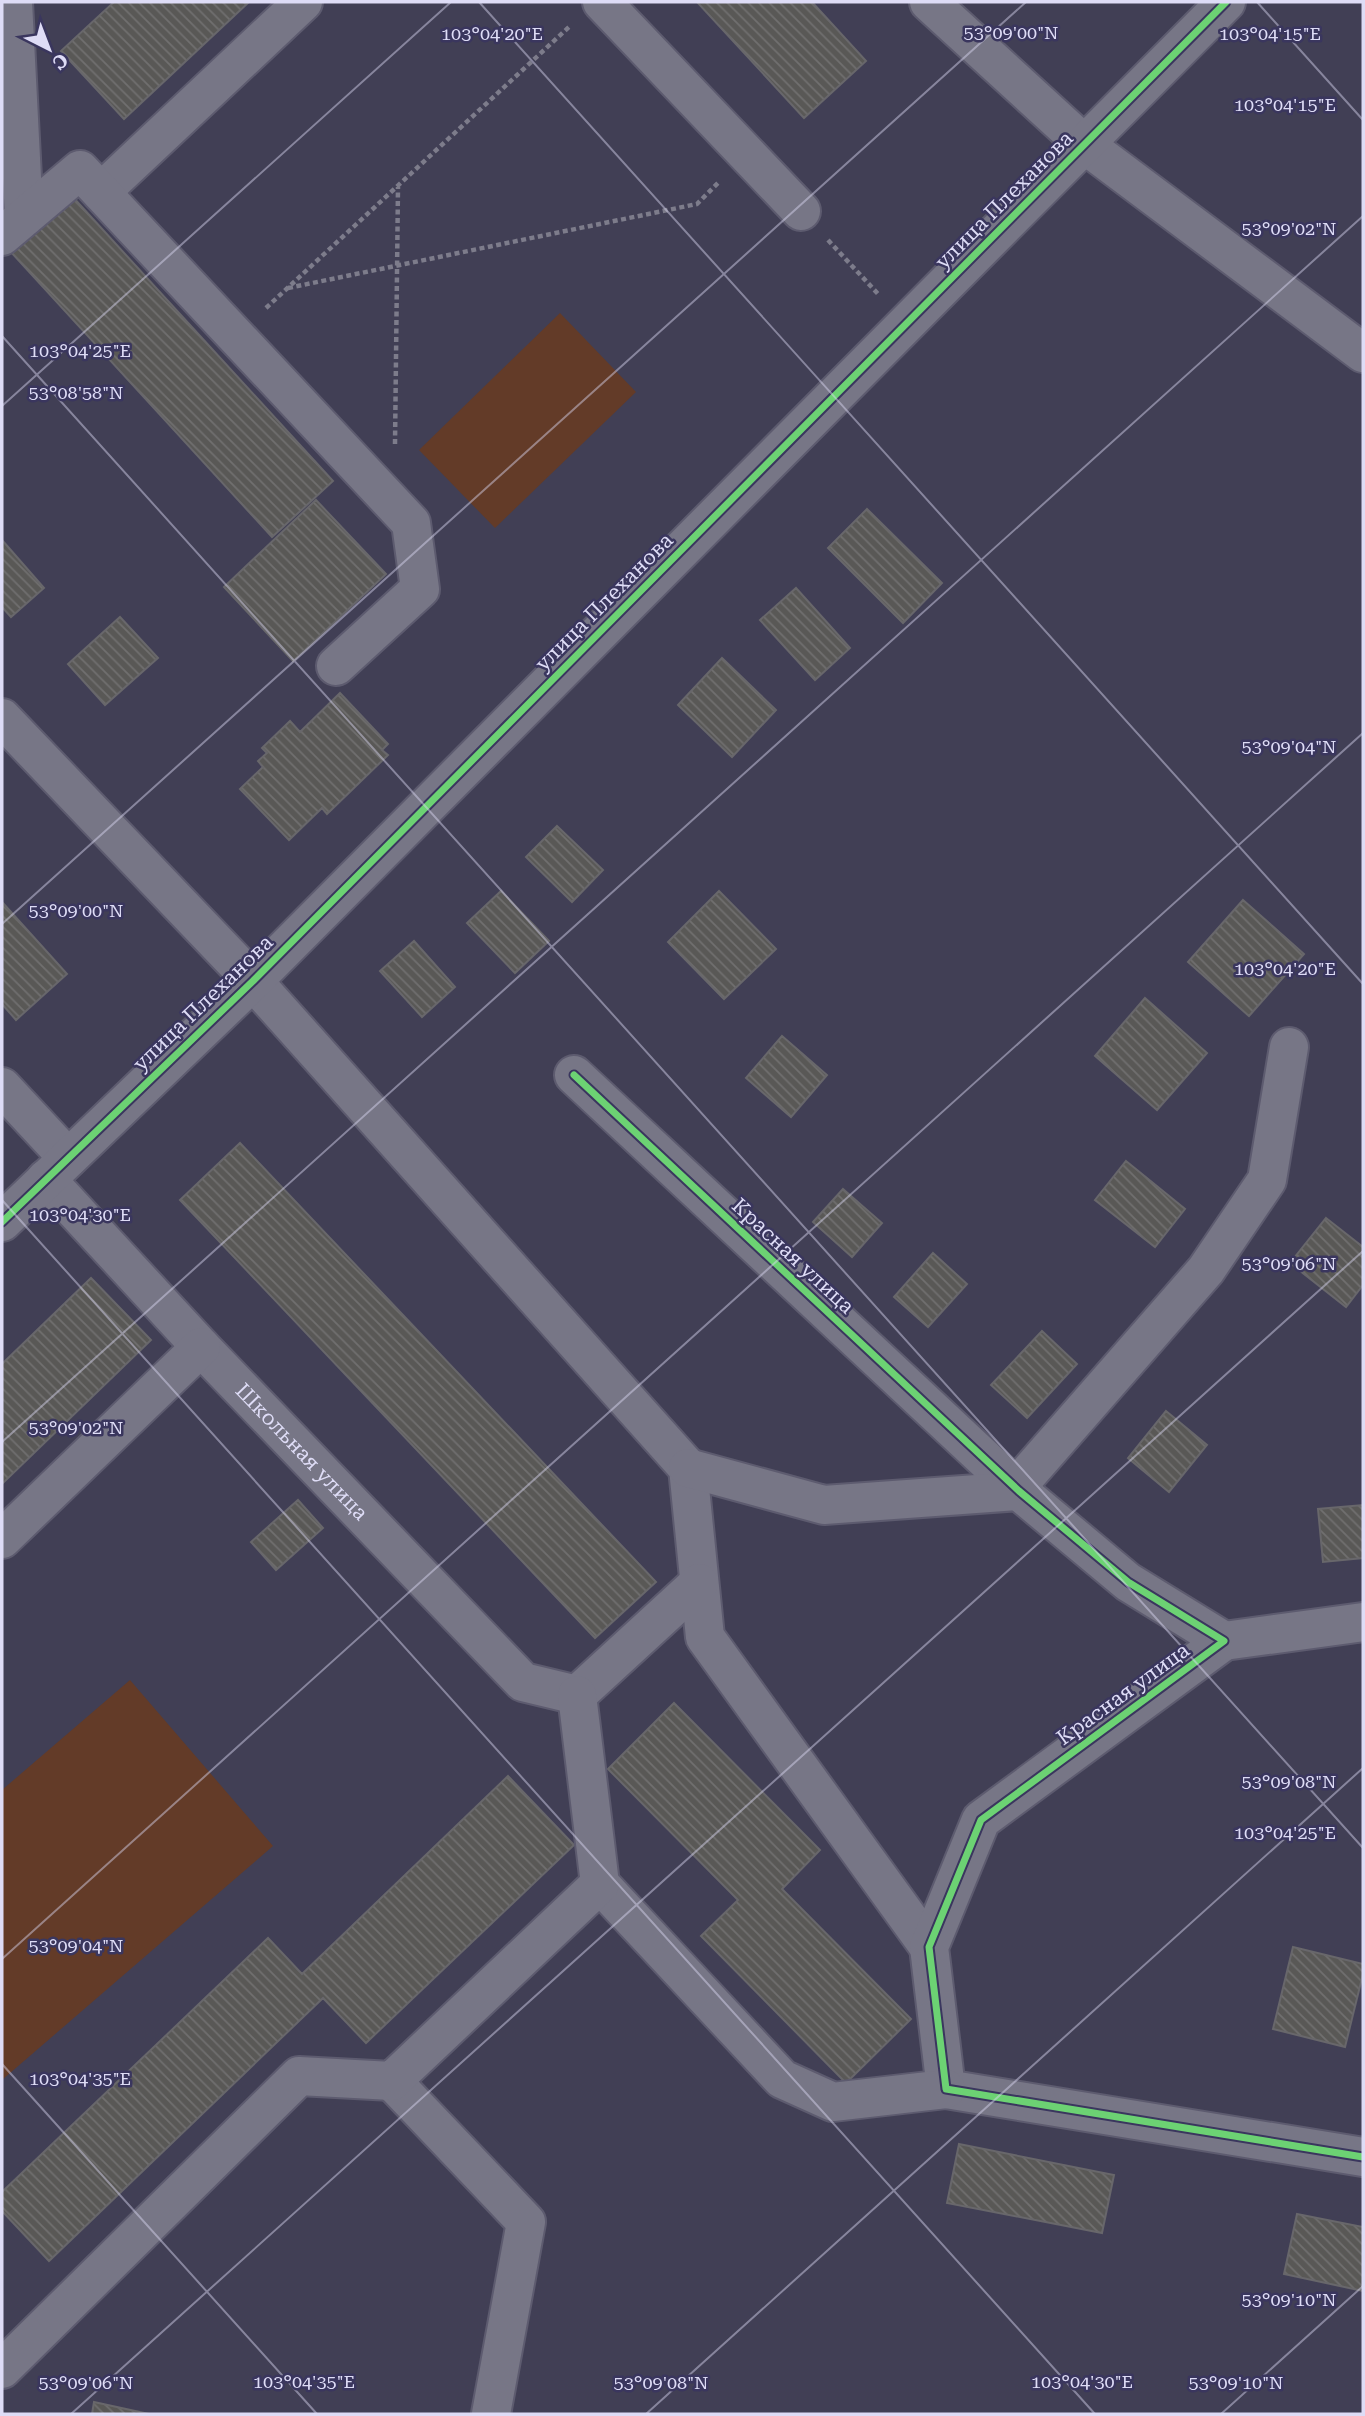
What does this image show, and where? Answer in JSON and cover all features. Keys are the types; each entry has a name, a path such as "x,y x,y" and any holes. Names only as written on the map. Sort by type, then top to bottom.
{"street":[{"path":"13,2 13,226"},
{"path":"101,192 303,2"},
{"path":"929,2 1084,144 1363,353"},
{"name":"улица Плеханова","path":"2,1222 253,981 1226,2"},
{"path":"590,11 746,154 801,211"},
{"path":"13,226 80,170 411,523 419,589 337,666"},
{"path":"2,718 253,981 688,1468 824,1505 1019,1491 1026,1476 1206,1270 1267,1180 1289,1046"},
{"name":"Красная улица","path":"574,1076 1019,1491 1128,1582 1224,1641 981,1820 929,1947 946,2089"},
{"name":"Школьная улица","path":"2,1087 57,1169 201,1347 523,1682 576,1695"},
{"path":"2,1539 201,1347"},
{"path":"688,1468 705,1637 929,1947"},
{"path":"699,1583 576,1695 600,1885 782,2079 833,2102 946,2089 1363,2157"},
{"path":"1224,1641 1363,1622"},
{"path":"393,2081 600,1885"},
{"path":"2,2369 299,2076 393,2081 526,2222 491,2414"}],"path":[{"path":"236,336 590,11"},
{"path":"288,288 697,204 746,154"},
{"path":"394,504 398,186"},
{"path":"801,211 884,301"}],"shaded area":[{"path":"560,313 636,392 495,528 419,450"},
{"path":"130,1680 273,1846 2,2080 2,1790"}],"building":[{"path":"114,2 249,2 124,119 61,51"},
{"path":"697,2 812,2 866,61 804,118"},
{"path":"71,195 333,481 272,537 10,251"},
{"path":"316,500 386,574 293,661 224,587"},
{"path":"867,509 942,583 903,623 828,548"},
{"path":"2,540 44,588 11,617 2,607"},
{"path":"796,588 850,648 815,680 760,620"},
{"path":"120,617 158,658 105,705 68,664"},
{"path":"722,658 776,710 732,757 678,705"},
{"path":"340,693 388,744 382,750 388,755 327,814 322,808 289,840 240,789 263,767 258,761 267,753 262,748 290,721 300,732"},
{"path":"557,826 603,870 572,902 526,857"},
{"path":"501,891 549,941 515,973 467,923"},
{"path":"719,891 776,949 724,999 668,942"},
{"path":"1243,900 1304,954 1249,1016 1188,962"},
{"path":"2,902 67,974 16,1020 2,1004"},
{"path":"414,941 455,987 422,1017 380,971"},
{"path":"1145,998 1207,1053 1157,1110 1095,1056"},
{"path":"782,1036 827,1075 791,1117 746,1078"},
{"path":"240,1143 656,1582 595,1638 180,1200"},
{"path":"1126,1161 1185,1209 1155,1247 1095,1200"},
{"path":"843,1189 882,1223 852,1257 813,1222"},
{"path":"1326,1218 1363,1247 1363,1285 1346,1307 1290,1263"},
{"path":"933,1253 967,1284 928,1327 894,1297"},
{"path":"91,1278 151,1340 2,1484 2,1364"},
{"path":"1042,1331 1077,1364 1027,1418 991,1385"},
{"path":"1166,1411 1207,1445 1169,1492 1128,1458"},
{"path":"298,1500 323,1528 276,1570 251,1542"},
{"path":"1363,1505 1363,1558 1323,1562 1318,1509"},
{"path":"674,1703 820,1850 782,1889 911,2019 846,2083 701,1936 738,1900 608,1769"},
{"path":"508,1776 574,1845 366,2043 323,1998 49,2261 2,2211 2,2192 268,1938 302,1974"},
{"path":"1293,1947 1363,1964 1363,1974 1345,2047 1273,2029"},
{"path":"959,2144 1114,2175 1102,2233 947,2203"},
{"path":"1297,2214 1363,2227 1363,2291 1284,2274"},
{"path":"94,2402 149,2414 92,2414"}],"cycle path":[{"path":"2,1222 253,981 1226,2"},
{"path":"574,1075 1019,1491 1128,1582 1224,1641 981,1820 929,1947 946,2089 1363,2157"}]}
